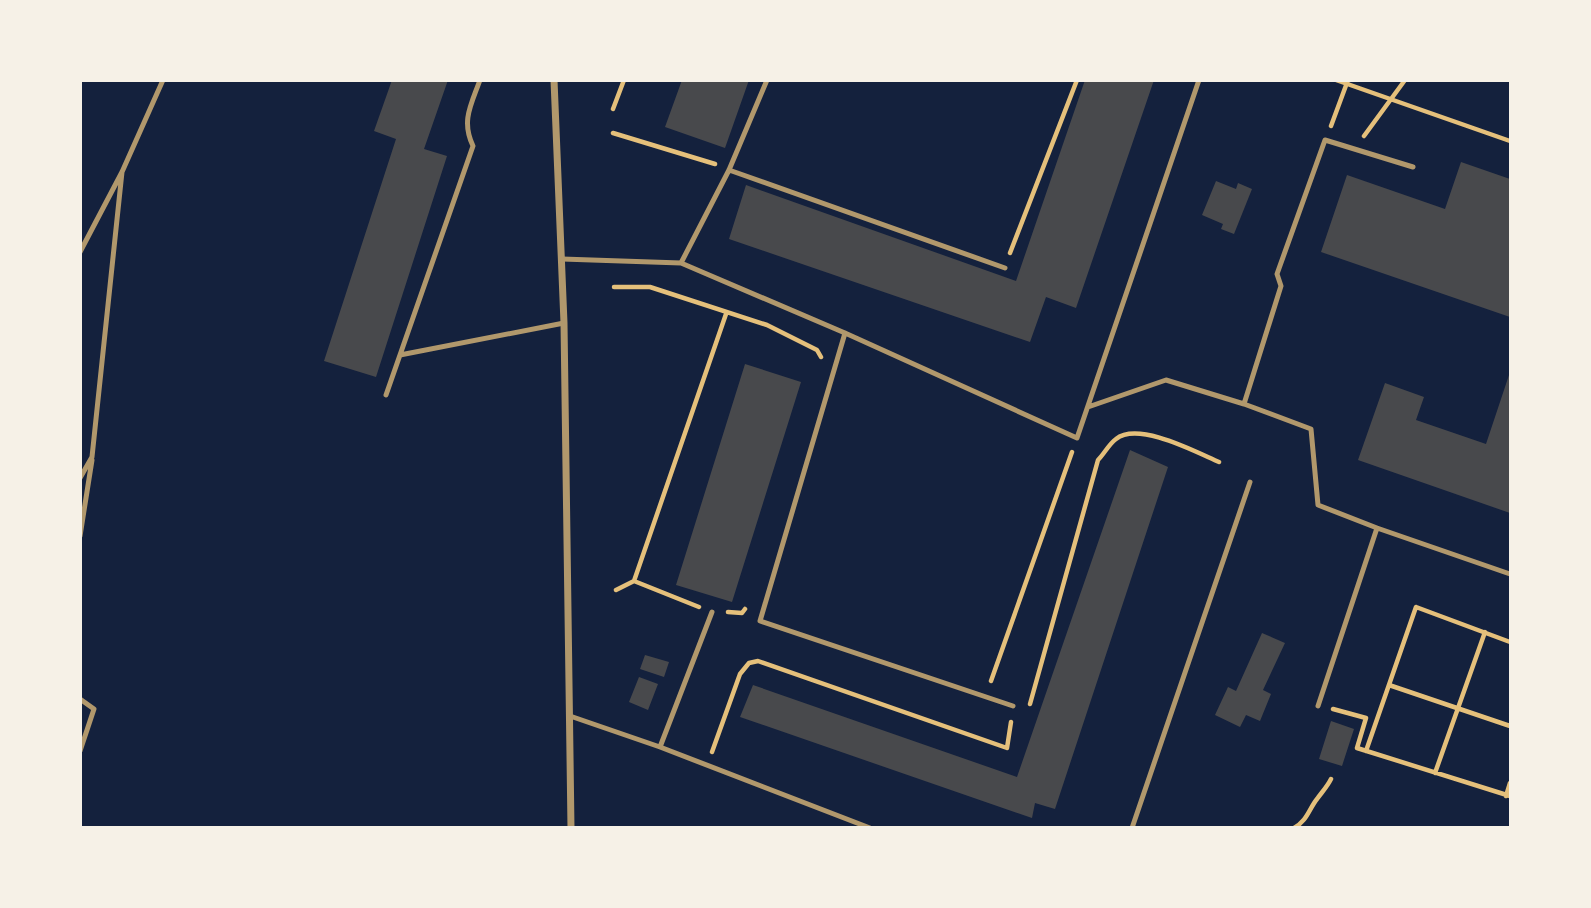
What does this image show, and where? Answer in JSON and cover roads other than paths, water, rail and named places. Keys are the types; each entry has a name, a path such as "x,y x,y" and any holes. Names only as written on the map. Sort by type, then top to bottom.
{"street":[{"path":"554,80 564,323 571,828"}],"lane":[{"path":"80,252 122,172 163,80"},
{"path":"386,395 473,146 466,133 468,113 480,80"},
{"path":"681,263 729,170 767,80"},
{"path":"562,259 681,263 845,333 1077,438 1199,80"},
{"path":"1244,404 1281,286 1277,274 1325,140 1413,167"},
{"path":"729,170 1005,268"},
{"path":"80,536 92,457 122,172"},
{"path":"400,355 564,323"},
{"path":"845,333 760,621 1013,706"},
{"path":"1088,407 1166,380 1244,404 1311,429 1318,505 1510,574"},
{"path":"80,478 92,457"},
{"path":"1132,828 1250,482"},
{"path":"1318,706 1377,528"},
{"path":"660,747 712,612"},
{"path":"80,699 94,709 80,751"},
{"path":"570,716 660,747 869,827"}]}
